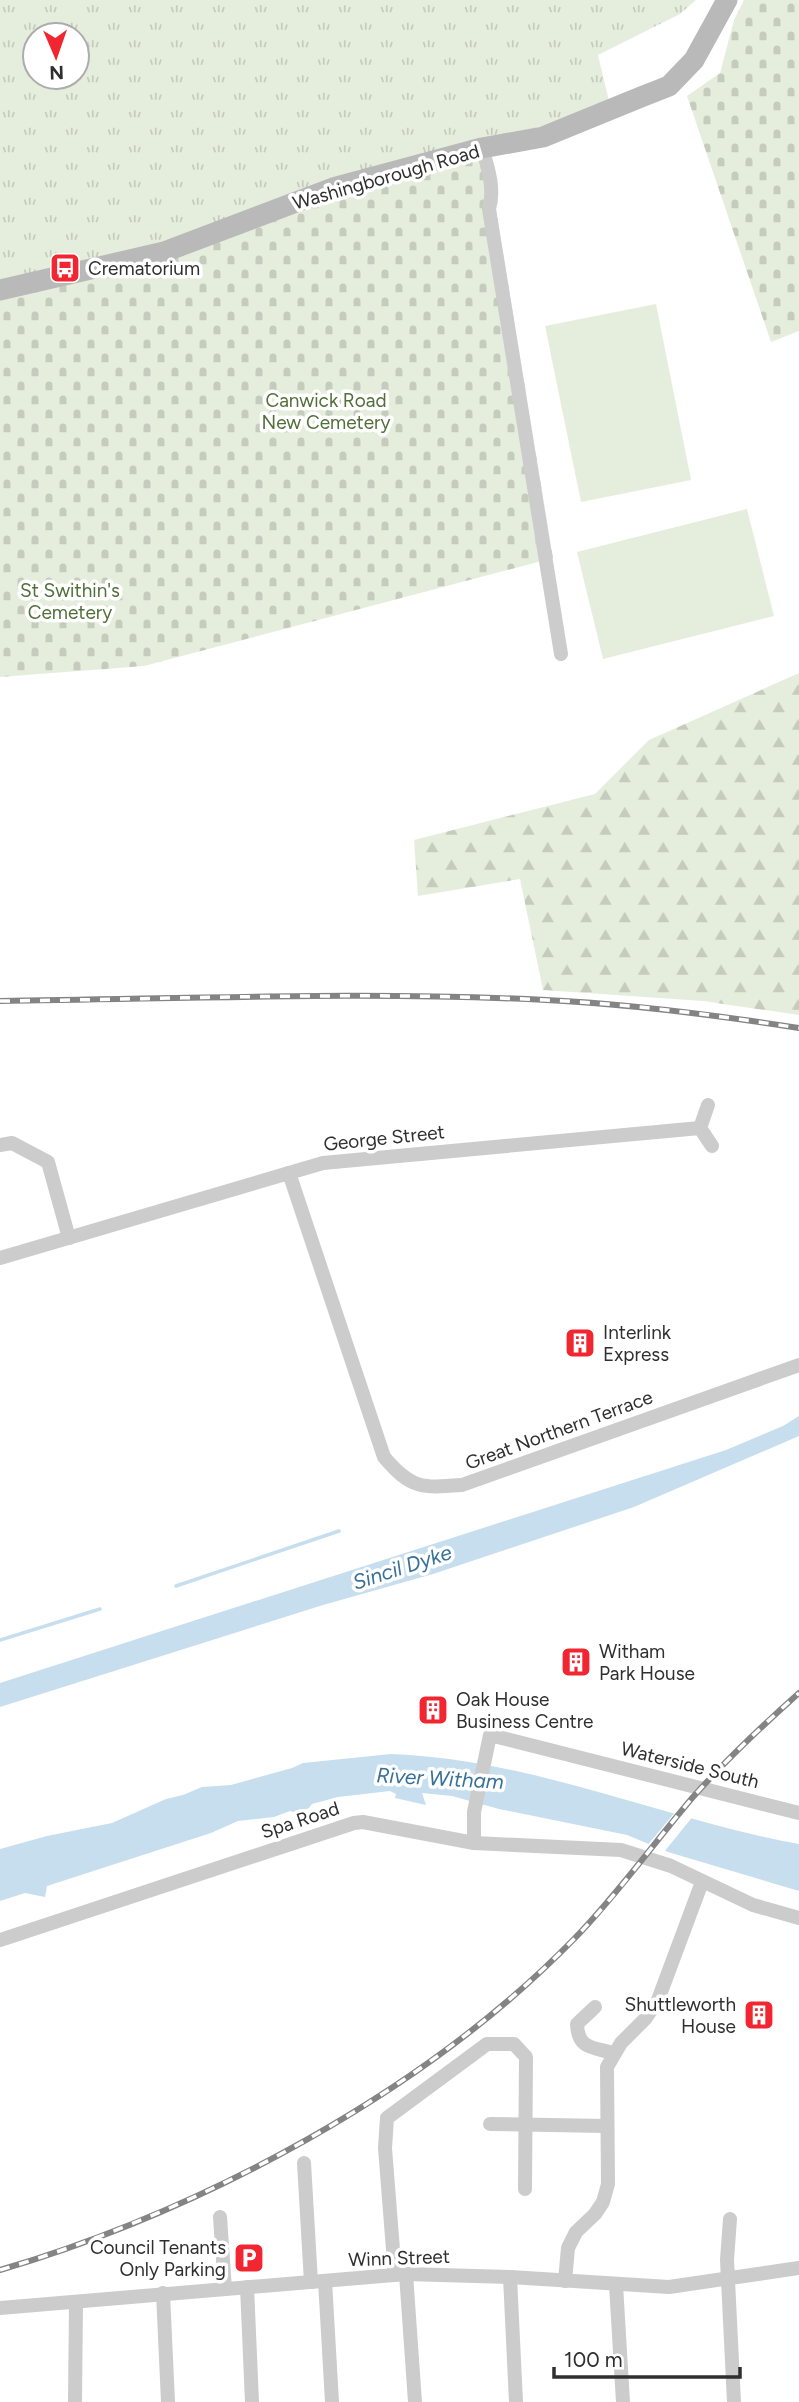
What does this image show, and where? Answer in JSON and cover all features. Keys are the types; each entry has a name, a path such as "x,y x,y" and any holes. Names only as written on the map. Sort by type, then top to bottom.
{"main road":[{"name":"Washingborough Road","path":"0,290 164,252 333,188 482,148 543,137 669,86 694,60 727,0"}],"street":[{"path":"482,148 489,173 492,199 489,209 561,654"},
{"path":"708,1105 700,1128 712,1146"},
{"name":"George Street","path":"0,1258 323,1163 700,1128"},
{"path":"0,1145 12,1143 48,1162 69,1238"},
{"name":"Great Northern Terrace","path":"289,1173 384,1457 400,1476 428,1488 462,1485 799,1365"},
{"name":"Waterside South","path":"474,1843 474,1812 490,1735 799,1813"},
{"name":"Spa Road","path":"0,1940 363,1822 474,1843 608,1847 660,1862 752,1905 799,1918"},
{"path":"565,2281 568,2248 576,2232 603,2202 608,2184 607,2067 613,2053 646,2019 658,2000 702,1882"},
{"path":"595,2007 577,2024 578,2037 584,2045 613,2053"},
{"path":"415,2402 386,2148 387,2118 487,2044 514,2044 526,2057 525,2189"},
{"path":"490,2124 606,2126"},
{"path":"304,2163 332,2402"},
{"path":"220,2217 225,2288"},
{"path":"730,2219 728,2278 734,2402"},
{"name":"Winn Street","path":"0,2308 401,2275 510,2277 669,2287 799,2268"},
{"path":"510,2277 516,2402"},
{"path":"616,2285 623,2402"},
{"path":"247,2287 252,2402"},
{"path":"163,2293 168,2402"},
{"path":"75,2402 76,2302"}],"green space":[{"path":"0,0 696,0 680,14 598,55 609,101 543,126 321,185 143,249 0,282"},
{"path":"744,0 799,0 799,331 771,342 687,96 720,73 734,20"},
{"name":"Canwick Road New Cemetery","path":"477,158 496,211 553,558 144,666 0,677 0,291"},
{"path":"656,304 691,480 581,502 545,326"},
{"path":"747,509 774,616 603,659 577,552"},
{"path":"799,673 799,1015 703,1001 543,990 520,879 418,896 414,840 595,794 649,740"}],"water":[{"name":"Sincil Dyke","path":"799,1416 799,1436 634,1507 433,1574 323,1605 0,1707 0,1683 726,1450 783,1426"},
{"name":"River Witham","path":"391,1754 443,1758 546,1778 697,1820 799,1844 799,1891 668,1852 627,1835 499,1809 452,1796 422,1793 426,1805 395,1798 396,1794 390,1791 338,1797 312,1804 296,1813 290,1811 274,1817 238,1821 211,1833 47,1886 45,1897 25,1893 0,1901 0,1849 112,1823 166,1799 202,1787 231,1785 303,1763"}],"pier":[{"path":"677,1810 694,1815 664,1852 646,1847"}],"waterway":[{"path":"176,1586 339,1531"},
{"path":"0,1640 100,1609"}],"railway":[{"path":"0,1001 342,996 478,997 641,1007 799,1028"},
{"path":"0,2270 77,2245 232,2179 307,2139 380,2095 450,2047 515,1995 574,1939 706,1783 799,1693"}],"place":[{"name":"Crematorium","path":"65,268"},
{"name":"Interlink Express","path":"580,1343"},
{"name":"Witham Park House","path":"576,1662"},
{"name":"Oak House Business Centre","path":"433,1710"},
{"name":"Shuttleworth House","path":"759,2015"},
{"name":"Council Tenants Only Parking","path":"249,2258"}],"park label":[{"name":"St Swithin's Cemetery","path":"70,601"}]}
